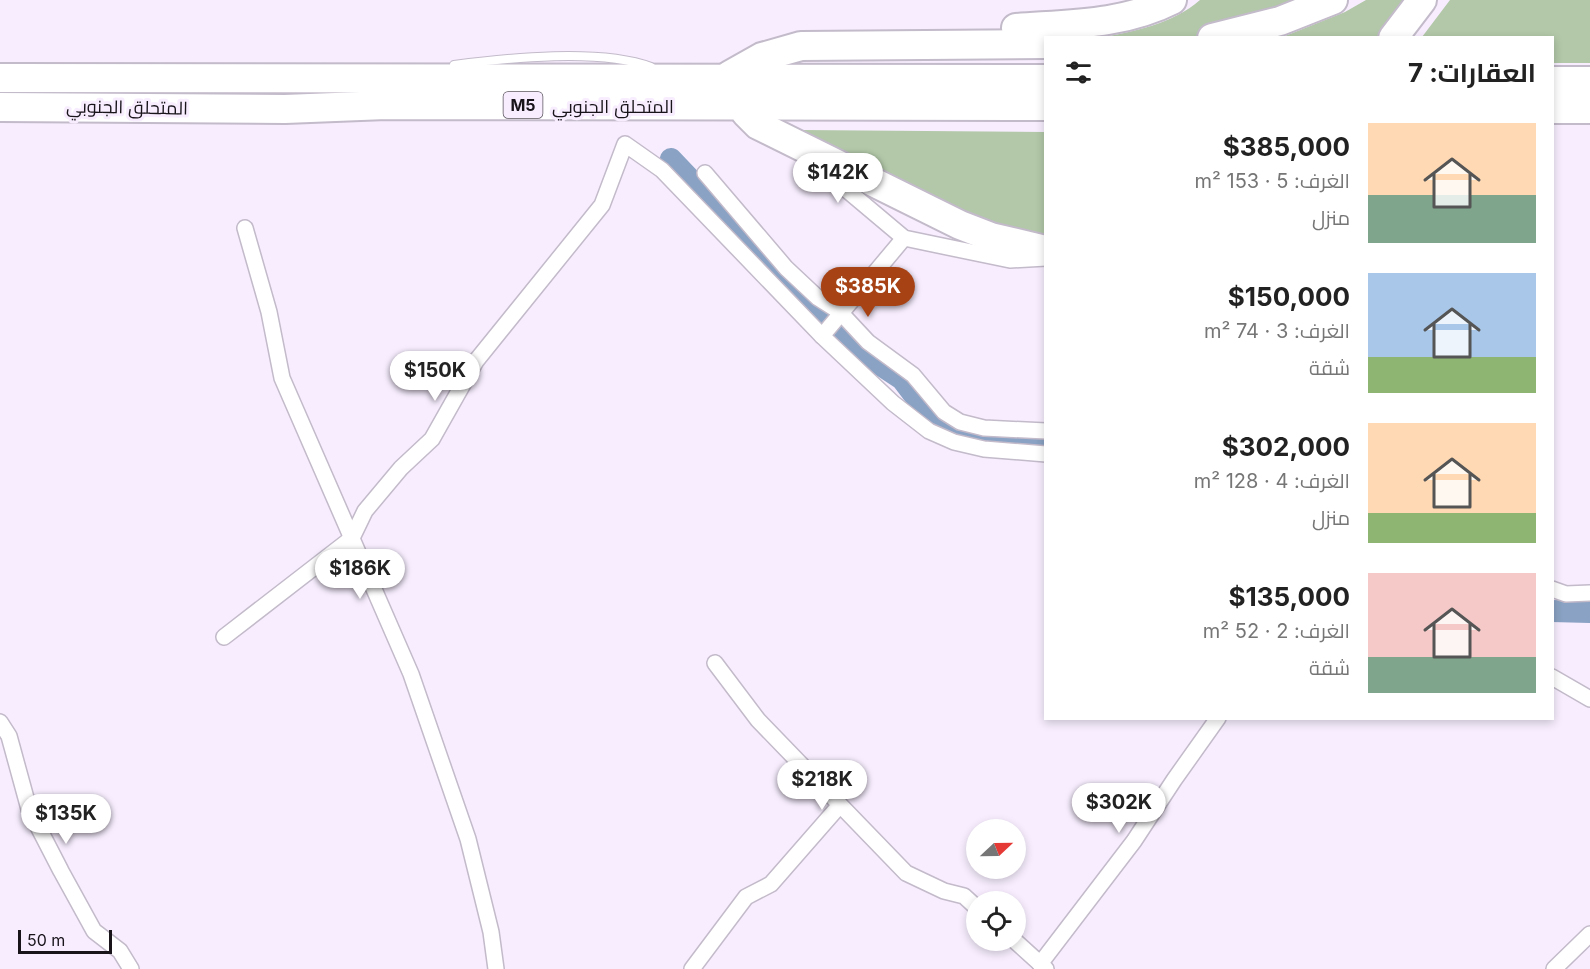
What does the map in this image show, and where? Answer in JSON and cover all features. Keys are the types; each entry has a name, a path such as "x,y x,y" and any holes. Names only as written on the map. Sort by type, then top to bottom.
{"highway":[{"path":"938,44 996,31 1118,19 1152,10 1172,0"},
{"path":"1220,36 1280,21 1333,0"},
{"path":"1395,36 1422,0"},
{"path":"1044,44 801,46 762,57 735,77 742,106 751,120 758,125 960,225 991,237 1044,250"},
{"name":"المتحلق الجنوبي","path":"0,78 1044,79"},
{"path":"1554,81 1590,81"},
{"name":"المتحلق الجنوبي","path":"0,106 285,109 386,105 1044,106"},
{"path":"1554,109 1590,109"}],"street":[{"path":"224,637 352,538 365,511 401,468 432,439 476,361 602,205 625,144 662,170 822,336 893,403 929,431 954,442 984,449 1044,454"},
{"path":"801,145 827,174 904,238 1010,260 1044,258"},
{"path":"705,173 786,268 818,298 840,312 868,342 913,375 945,412 960,422 984,428 1044,431"},
{"path":"245,228 269,312 282,378 411,674 468,839 491,932 496,969"},
{"path":"822,336 904,238"},
{"path":"1554,590 1566,594 1590,593"},
{"path":"715,663 758,720 906,873 944,891 966,898"},
{"path":"1554,678 1590,699"},
{"path":"1026,951 1043,967 1134,841 1217,720"},
{"path":"0,722 9,736 29,809 61,871 94,931 120,951 131,969"},
{"path":"692,969 746,897 771,884 840,805"},
{"path":"1554,969 1590,934"}],"lane":[{"path":"444,67 519,59 578,58 639,63 667,77"},
{"path":"387,78 435,68"}],"green space":[{"path":"1200,0 1314,0 1210,34 1109,36 1165,21"},
{"path":"1366,0 1414,0 1387,36 1285,36 1345,12"},
{"path":"1450,0 1590,0 1590,63 1554,63 1554,36 1423,36"},
{"path":"800,130 1044,132 1044,239 996,228"}],"waterway":[{"path":"671,159 749,241 771,273 864,354 902,379 921,404 951,429 991,439 1044,441"},
{"path":"1554,611 1590,612"}]}
